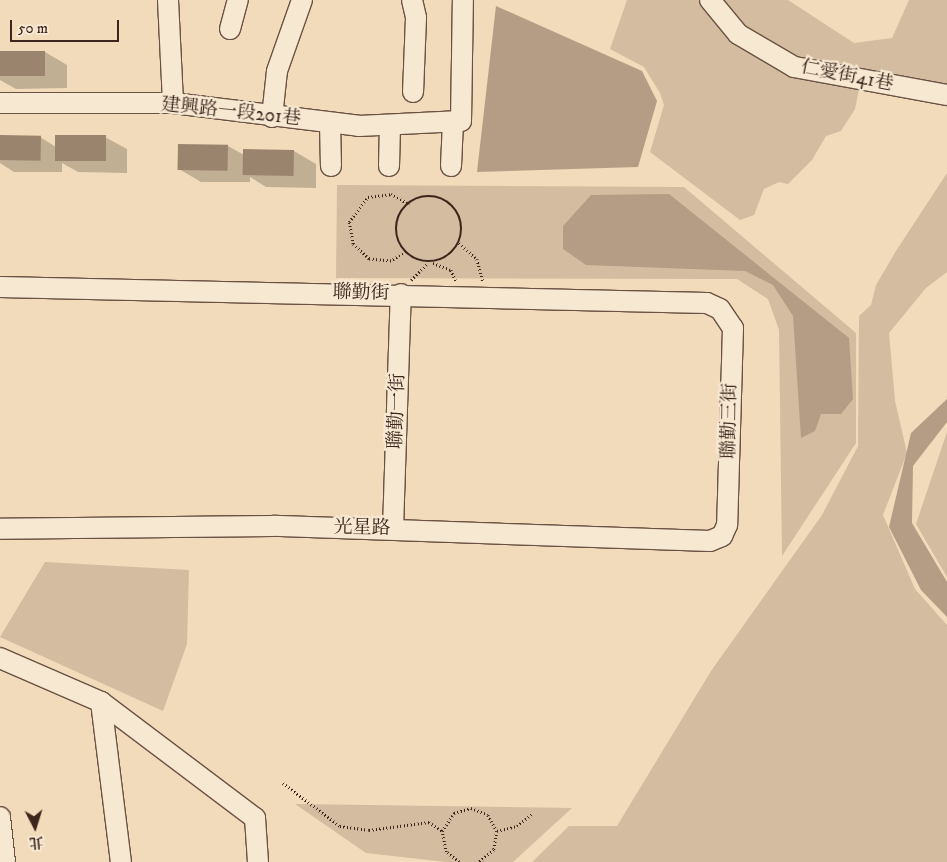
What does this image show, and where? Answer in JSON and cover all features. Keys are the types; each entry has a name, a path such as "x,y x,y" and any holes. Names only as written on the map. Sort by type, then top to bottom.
{"street":[{"path":"168,0 173,103"},
{"path":"230,30 238,0"},
{"path":"272,117 277,71 302,0"},
{"path":"412,0 416,18 413,92"},
{"path":"451,166 457,122 463,0"},
{"name":"仁愛街41巷","path":"710,0 738,34 794,66 947,95"},
{"name":"建興路一段201巷","path":"0,103 173,103 330,123 390,125 457,122"},
{"path":"330,123 330,166"},
{"path":"389,166 390,125"},
{"name":"聯勤街","path":"0,287 455,295 707,303 720,309"},
{"name":"聯勤一街","path":"393,529 406,294"},
{"name":"聯勤三街","path":"720,309 732,328 728,525 722,536"},
{"name":"光星路","path":"0,529 393,529 710,541 722,536"},
{"path":"0,658 101,702 256,818 258,862"},
{"path":"101,702 121,862"},
{"path":"0,817 5,862"}],"path":[{"path":"406,252 391,260 369,258 353,244 349,222 368,197 391,194 408,204"},
{"path":"406,294 413,274 428,262 448,256 459,243 460,217 445,200 423,197 408,204 396,227 406,252 428,262 451,270 455,295"},
{"path":"459,243 477,259 483,296"},
{"path":"283,783 340,826 369,830 429,822 442,831"},
{"path":"459,862 446,852 442,831 454,812 471,808 488,815 497,831 494,850 479,862"},
{"path":"497,831 517,826 532,814"}],"shaded area":[{"path":"627,0 788,0 854,43 892,38 909,0 947,0 947,103 859,89 855,109 841,131 826,136 812,160 788,184 779,182 764,189 754,215 740,220 650,152 664,105 660,93 644,67 610,49"},
{"path":"496,6 642,71 657,101 638,167 477,172"},
{"path":"947,173 947,272 926,288 889,333 895,401 907,453 883,515 915,589 947,625 947,862 532,862 569,826 617,826 711,671 822,515 858,446 859,316 871,305 876,285"},
{"path":"337,185 684,187 856,333 856,443 782,556 779,330 768,299 737,279 336,278"},
{"path":"669,194 849,338 853,399 841,414 821,414 815,431 801,438 793,316 773,285 745,271 586,265 563,249 563,226 591,195"},
{"path":"947,399 947,422 913,466 912,523 947,582 947,617 921,590 889,527 911,433"},
{"path":"947,432 947,577 916,524"},
{"path":"45,562 189,570 187,644 163,711 0,637"},
{"path":"295,804 572,808 513,862 446,862 366,853"}],"building":[{"path":"0,51 45,51 45,76 0,76"},
{"path":"0,135 41,136 41,161 0,160"},
{"path":"55,135 106,135 106,161 55,161"},
{"path":"178,144 228,145 228,171 178,170"},
{"path":"243,149 294,150 294,176 243,175"}]}
